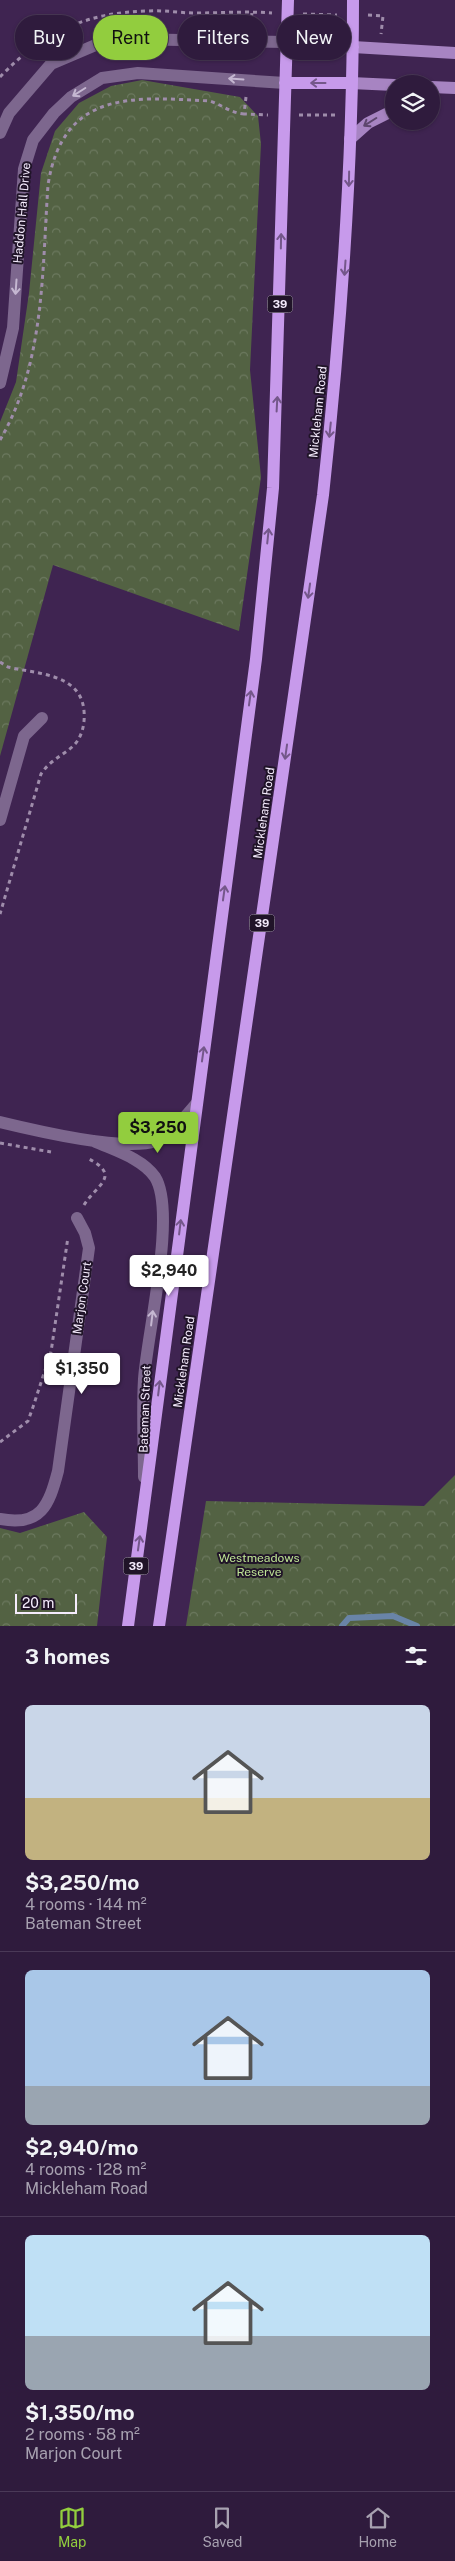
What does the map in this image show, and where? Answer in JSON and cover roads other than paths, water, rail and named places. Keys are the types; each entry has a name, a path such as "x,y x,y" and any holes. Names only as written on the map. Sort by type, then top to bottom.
{"main road":[{"name":"Mickleham Road","path":"287,15 288,0"},
{"name":"Mickleham Road","path":"159,1626 323,495 340,343 348,219 353,0"},
{"name":"Mickleham Road","path":"128,1626 256,659 273,488 286,60"},
{"path":"285,83 352,83"}],"street":[{"path":"0,134 9,112 51,64 105,41 129,39 277,42"},
{"path":"353,46 455,53"},
{"name":"Haddon Hall Drive","path":"0,383 13,328 24,169 33,140 45,123 71,97 102,78 138,73 285,83"},
{"path":"352,83 385,85"},
{"path":"350,139 368,122 385,114"},
{"path":"0,820 24,736 42,718"},
{"name":"Bateman Street","path":"0,1122 94,1141 136,1144 156,1140 175,1127 196,1103"},
{"name":"Bateman Street","path":"94,1141 146,1167 159,1184 162,1198 164,1229 144,1377 144,1506"},
{"name":"Marjon Court","path":"0,1519 24,1520 37,1514 48,1502 58,1471 89,1248 85,1233 77,1218"}],"waterway":[{"path":"342,1626 349,1618 393,1616 417,1626"}],"park label":[{"name":"Westmeadows Reserve","path":"259,1565"}]}
